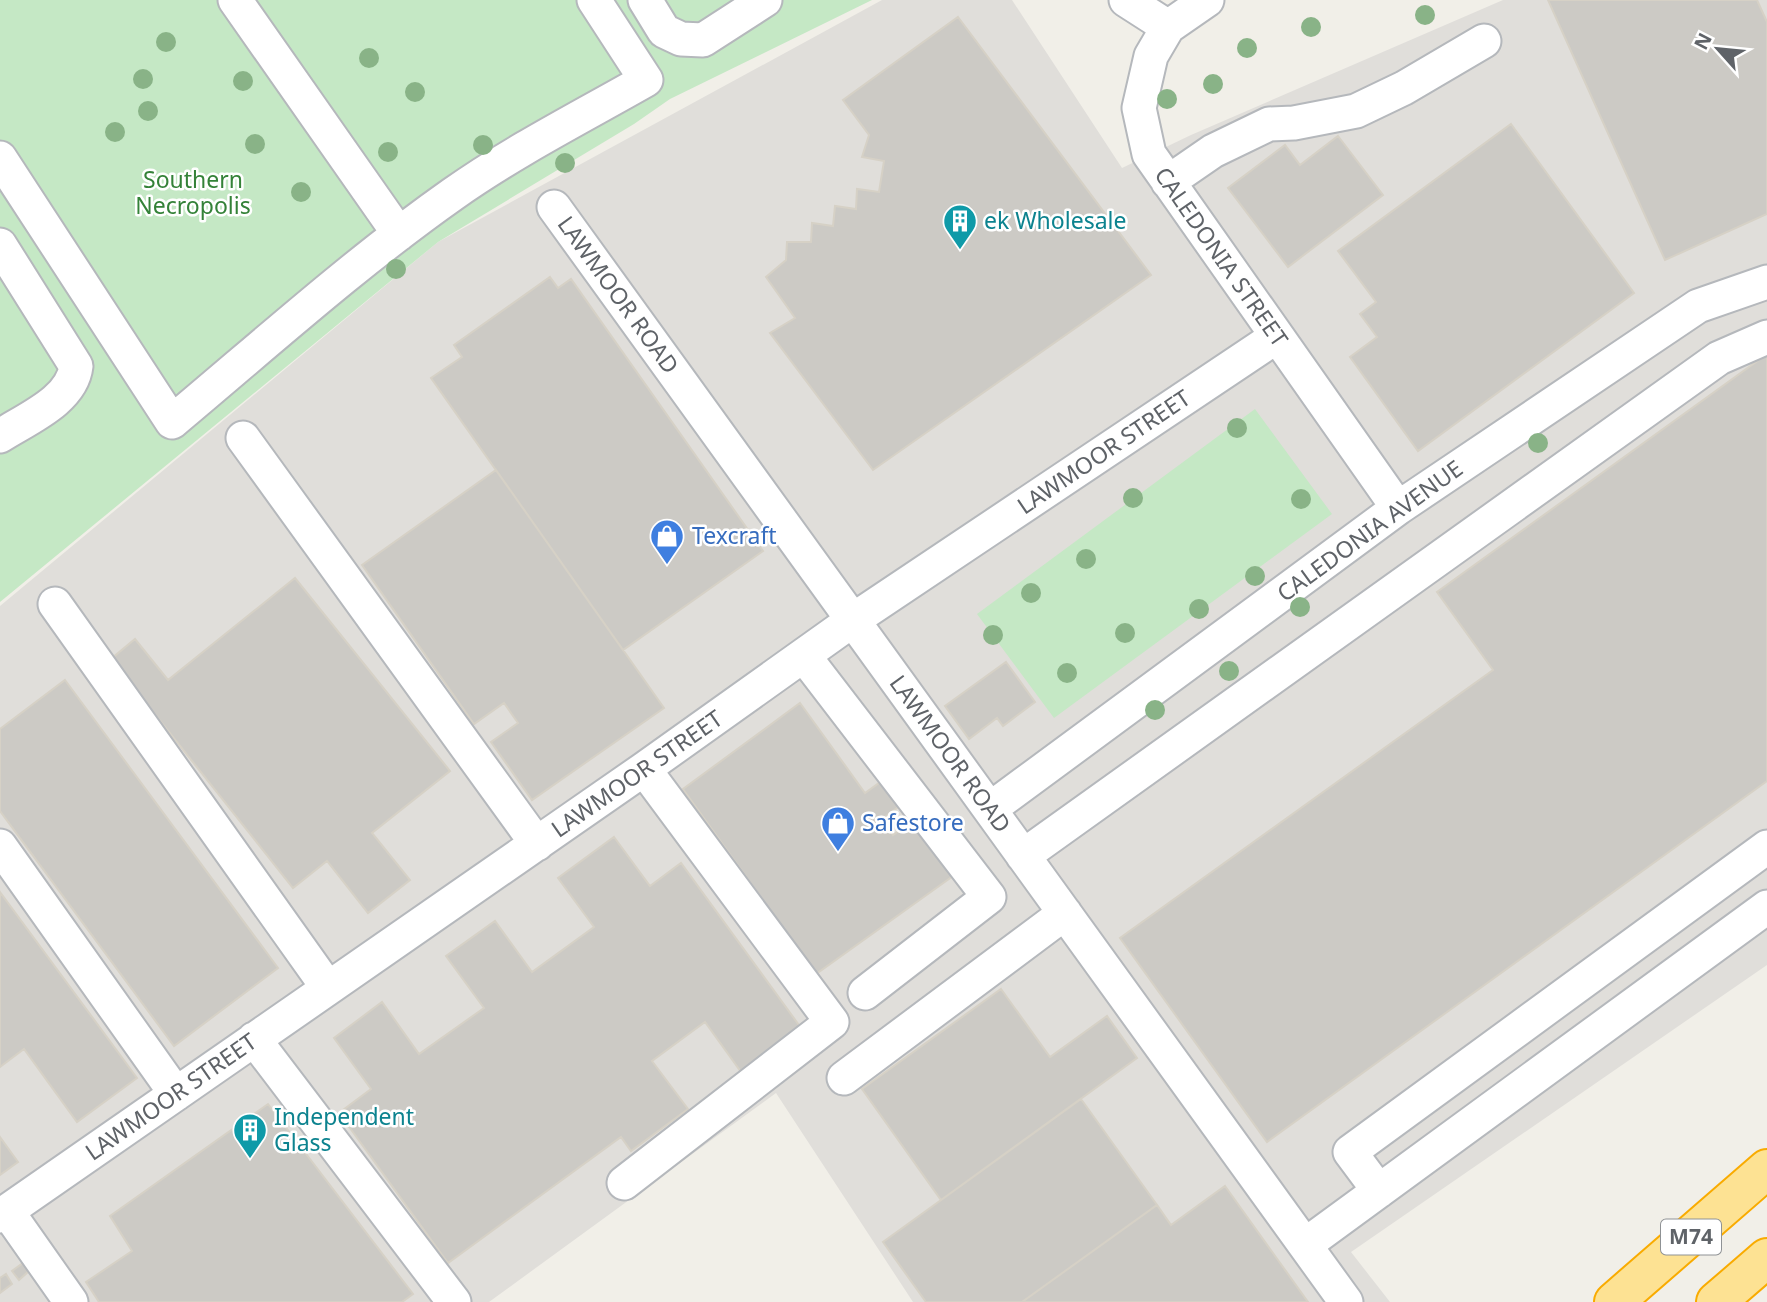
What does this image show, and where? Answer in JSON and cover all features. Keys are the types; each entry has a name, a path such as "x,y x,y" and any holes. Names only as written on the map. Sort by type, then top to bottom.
{"highway":[{"name":"M74","path":"1614,1302 1754,1181 1767,1164"},
{"name":"M74","path":"1716,1302 1767,1258"}],"street":[{"path":"235,0 399,234"},
{"path":"0,159 172,422 399,234 454,193 507,159 646,80 594,0"},
{"path":"645,0 664,31 681,39 703,40 765,0"},
{"path":"1126,0 1168,27"},
{"name":"CALEDONIA STREET","path":"1207,0 1168,27 1151,56 1139,108 1149,154 1398,508"},
{"path":"1168,182 1213,152 1269,124 1294,123 1356,111 1404,88 1484,41"},
{"name":"LAWMOOR ROAD","path":"554,207 1346,1302"},
{"path":"0,245 76,366 75,379 57,399 0,436"},
{"name":"CALEDONIA AVENUE","path":"990,809 1398,508 1698,306 1767,282"},
{"name":"LAWMOOR STREET","path":"4,1213 537,844 853,620 1276,337"},
{"path":"1023,856 1719,358 1767,337"},
{"path":"243,438 537,844"},
{"path":"55,604 328,988"},
{"path":"804,656 989,897 865,993"},
{"path":"624,1182 832,1022 644,769"},
{"path":"0,846 176,1094"},
{"path":"1379,1191 1350,1152 1767,847"},
{"path":"1305,1245 1767,907"},
{"path":"844,1078 1065,912"},
{"path":"254,1039 454,1302"},
{"path":"4,1213 71,1302"}],"shaded area":[{"path":"882,0 1012,0 1122,168 1191,135 1503,0 1767,0 1767,965 1351,1252 1390,1302 913,1302 776,1093 489,1302 0,1302 0,606 438,242"}],"green space":[{"name":"Southern Necropolis","path":"0,0 872,0 670,99 634,124 438,242 0,602"},
{"path":"1255,409 1332,514 1054,718 977,614"}],"building":[{"path":"1548,0 1757,0 1767,22 1767,214 1665,260"},
{"name":"ek Wholesale","path":"958,17 1151,275 873,470 770,333 795,318 766,277 786,260 787,242 811,242 812,223 833,226 835,206 856,209 857,189 879,192 884,161 862,157 869,135 843,100"},
{"path":"1511,124 1634,293 1418,451 1350,357 1377,337 1360,314 1376,302 1338,251"},
{"path":"1338,136 1383,195 1288,267 1228,188 1285,145 1300,165"},
{"path":"550,277 558,288 571,279 763,551 623,650 431,378 462,357 454,345"},
{"path":"1767,354 1767,781 1267,1142 1120,938 1493,670 1437,592"},
{"path":"496,470 664,708 532,800 491,742 518,723 504,703 474,724 362,565"},
{"path":"295,578 450,771 372,833 410,880 368,913 327,861 293,888 111,659 135,639 168,680"},
{"path":"1006,662 1035,702 1003,726 997,718 969,739 945,706"},
{"path":"65,680 278,968 174,1046 0,811 0,729"},
{"name":"Safestore","path":"800,703 865,793 890,775 908,800 882,819 893,835 920,816 960,871 816,974 683,789"},
{"path":"614,837 650,886 681,863 804,1032 744,1076 705,1022 652,1061 688,1109 631,1151 621,1137 448,1263 339,1113 371,1089 334,1038 382,1002 419,1054 484,1008 446,956 495,921 532,972 594,927 558,878"},
{"path":"0,892 137,1078 77,1122 24,1049 0,1067"},
{"path":"1001,989 1050,1057 1107,1016 1137,1058 941,1200 862,1089"},
{"path":"1081,1099 1157,1205 1022,1302 926,1302 883,1242"},
{"name":"Independent Glass","path":"268,1104 413,1294 402,1302 99,1302 86,1282 132,1251 110,1216"},
{"path":"0,1137 18,1162 0,1175"},
{"path":"1225,1186 1308,1302 1022,1302 1157,1205 1171,1225"},
{"path":"23,1263 29,1271 19,1280 12,1271"},
{"path":"6,1274 12,1284 0,1293 0,1278"}],"place":[{"name":"ek Wholesale","path":"960,251"},
{"name":"Texcraft","path":"667,566"},
{"name":"Safestore","path":"838,853"},
{"name":"Independent Glass","path":"250,1160"}]}
